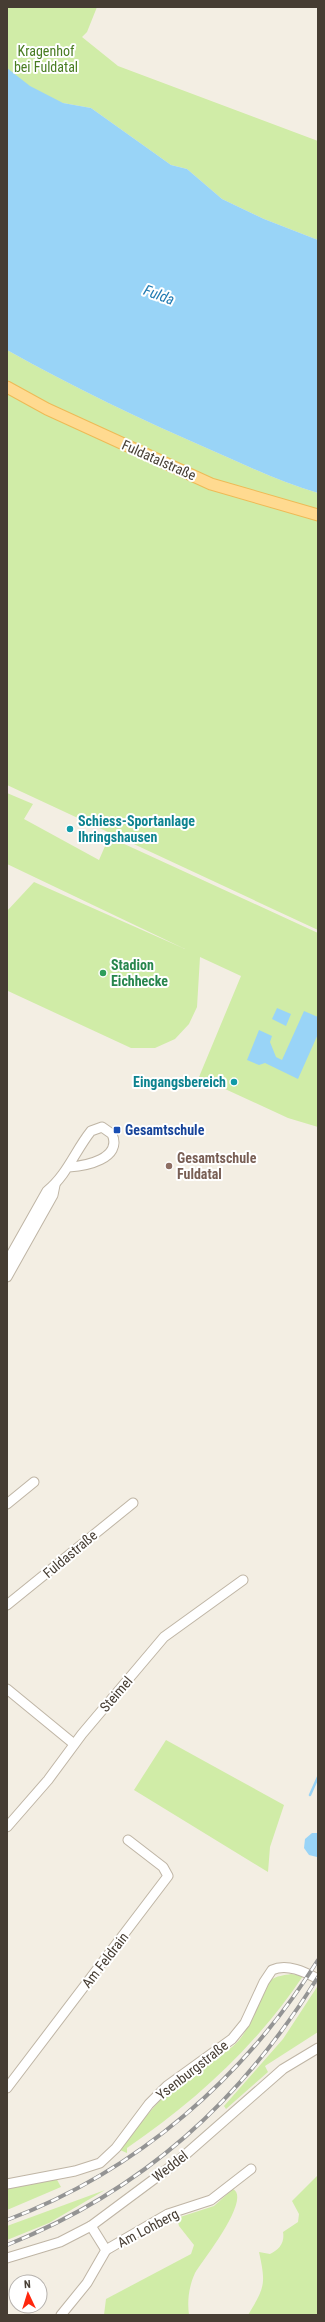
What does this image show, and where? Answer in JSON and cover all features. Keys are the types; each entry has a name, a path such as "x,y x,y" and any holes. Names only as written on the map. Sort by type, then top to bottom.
{"main road":[{"name":"Fuldatalstraße","path":"7,387 62,415 211,484 231,492 318,515"}],"street":[{"path":"7,1262 47,1191 55,1185 69,1167 91,1131 102,1127 108,1130 113,1137 109,1152 100,1161 84,1166 69,1167"},
{"path":"7,1277 53,1195 55,1185"},
{"path":"7,1504 34,1482"},
{"name":"Fuldastraße","path":"7,1605 133,1503"},
{"name":"Steimel","path":"7,1828 48,1780 74,1744 169,1632 243,1580"},
{"path":"7,1689 74,1744"},
{"name":"Am Feldrain","path":"8,2086 168,1876 163,1867 128,1840"},
{"name":"Ysenburgstraße","path":"7,2184 76,2171 100,2163 116,2148 149,2104 167,2086 232,2039 245,2023 264,1982 272,1970 289,1968 302,1971 318,1979"},
{"name":"Weddel","path":"7,2258 60,2242 91,2226 177,2162 283,2069 318,2048"},
{"name":"Am Lohberg","path":"106,2250 168,2214 211,2200 251,2169"},
{"path":"61,2315 87,2283 106,2250 91,2226"}],"green space":[{"name":"Kragenhof bei Fuldatal","path":"7,7 97,7 87,32 82,37 118,66 318,141 318,240 264,219 222,199 187,169 171,165 91,108 7,93"},
{"path":"7,350 82,390 159,427 264,473 318,493 318,930 7,785"},
{"path":"7,793 33,804 24,819 99,860 109,837 318,933 318,1127 288,1118 199,1077 241,976 200,957 197,1007 189,1024 175,1039 155,1048 131,1048 8,991 7,911 34,882 185,949 7,864"},
{"path":"166,1740 284,1805 270,1847 268,1872 134,1790"},
{"path":"291,1974 303,1976 285,2002 245,2049 201,2091 127,2148 127,2153 120,2150 147,2115 178,2083 185,2077 226,2052 240,2039 267,1984 273,1979"},
{"path":"317,1987 318,2032 265,2066 268,2072 226,2109 224,2106 283,2039"},
{"path":"318,2175 318,2315 248,2315 261,2291 263,2271 259,2252 270,2254 281,2246 283,2232 298,2222 299,2214 292,2201"},
{"path":"56,2178 61,2187 7,2210 7,2188"},
{"path":"233,2189 237,2195 236,2205 231,2217 195,2273 191,2283 188,2304 189,2315 104,2315 106,2299 191,2254 194,2245 179,2226 177,2218 214,2206"},
{"path":"105,2190 49,2223 7,2240 7,2226"}],"water":[{"name":"Fulda","path":"7,68 30,86 63,103 91,108 171,165 187,169 222,199 264,219 318,240 318,493 264,473 159,427 82,390 7,350"},
{"path":"277,1008 291,1014 286,1026 272,1019"},
{"path":"304,1011 318,1017 318,1034 298,1079 265,1063 259,1065 247,1060 259,1030 272,1036 270,1042 276,1057 282,1060"},
{"path":"312,1833 318,1833 317,1857 309,1855 304,1848 305,1839"}],"waterway":[{"path":"310,1795 318,1777"}],"railway":[{"path":"7,2220 55,2200 101,2175 144,2147 184,2116 222,2081 257,2043 289,2003 318,1960"},
{"path":"7,2245 57,2223 103,2197 145,2169 185,2137 222,2102 256,2063 288,2022 318,1977"}],"place":[{"name":"Schiess-Sportanlage Ihringshausen","path":"70,829"},
{"name":"Stadion Eichhecke","path":"103,973"},
{"name":"Eingangsbereich","path":"234,1082"},
{"name":"Gesamtschule","path":"117,1130"},
{"name":"Gesamtschule Fuldatal","path":"169,1166"}]}
